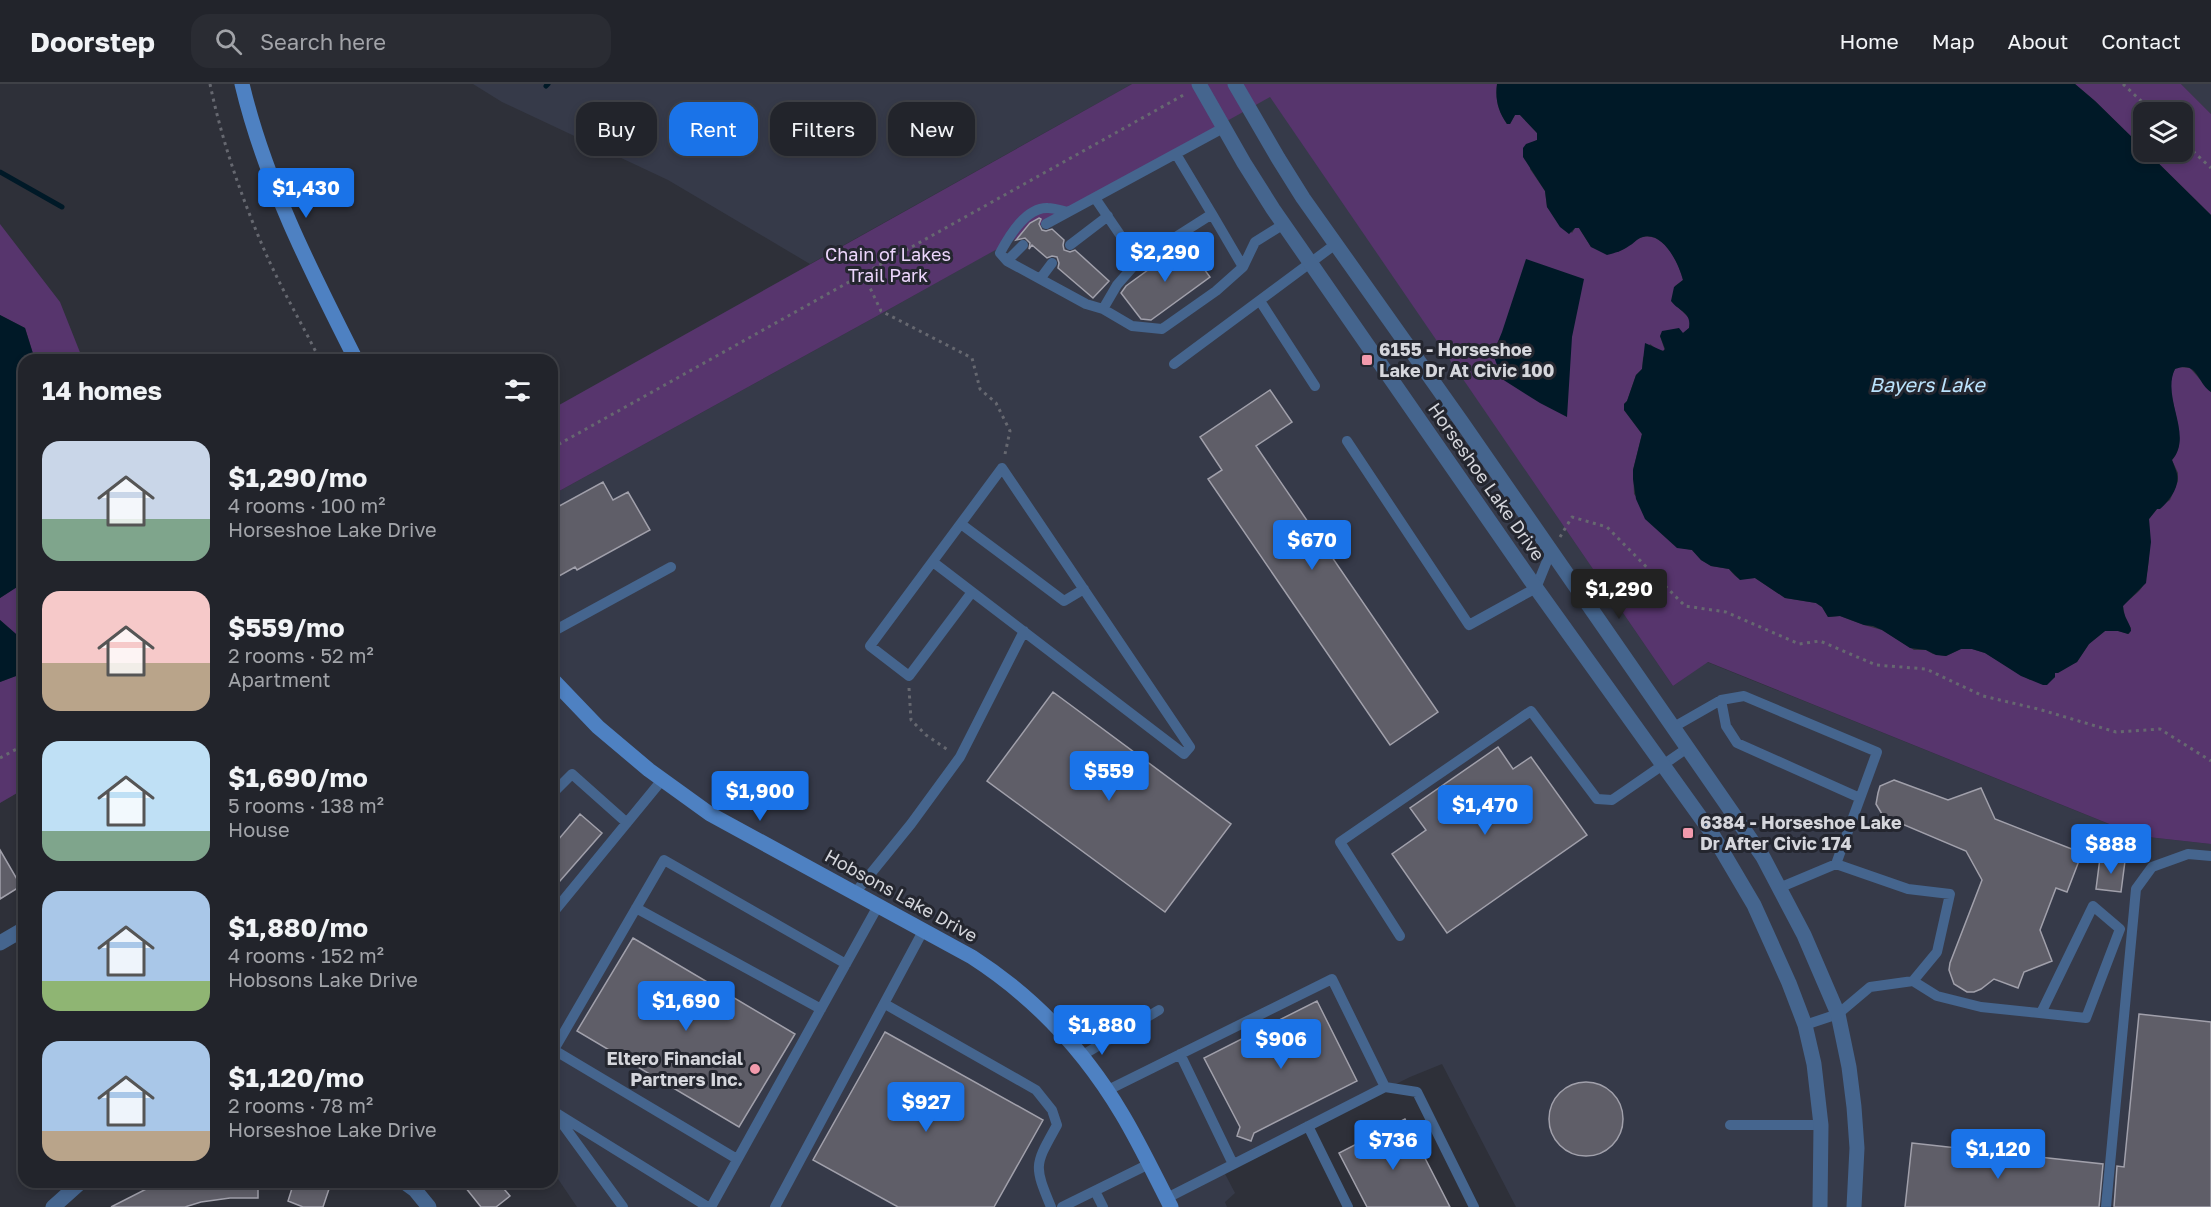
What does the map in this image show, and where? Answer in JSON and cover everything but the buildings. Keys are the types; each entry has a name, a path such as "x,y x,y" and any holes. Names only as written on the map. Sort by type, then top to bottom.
{"street":[{"path":"242,84 251,123 282,207 353,354"},
{"name":"Horseshoe Lake Drive","path":"1235,84 1278,158 1763,857 1804,935 1838,1014 1849,1067 1854,1107 1857,1148 1854,1207"},
{"name":"Horseshoe Lake Drive","path":"1199,85 1244,163 1284,224 1536,588 1711,832 1749,896 1773,944 1805,1025 1814,1064 1821,1125 1820,1207"},
{"name":"Hobsons Lake Drive","path":"558,685 598,727 662,780 710,814 1002,976 1034,1003 1082,1056 1122,1114 1169,1203"},
{"path":"0,943 18,932"},
{"path":"53,1207 74,1188"},
{"path":"412,1188 429,1207"}],"lane":[{"path":"1046,224 1223,128"},
{"path":"1176,154 1244,267"},
{"path":"1095,198 1138,261"},
{"path":"1068,212 1048,208 1033,211 1009,237 1000,254 1006,261 1086,304 1103,309 1132,326 1162,329 1216,291 1244,267 1255,242 1284,224"},
{"path":"1103,309 1117,285 1138,261 1212,214"},
{"path":"1070,245 1108,216"},
{"path":"1174,364 1337,243"},
{"path":"1006,261 1023,245"},
{"path":"1040,279 1052,263"},
{"path":"1260,301 1315,386"},
{"path":"1347,441 1469,625 1536,588 1551,551"},
{"path":"933,562 1184,754 1190,747 1002,468 870,646 909,676 972,592"},
{"path":"961,524 1064,601 1084,589"},
{"path":"558,629 671,567"},
{"path":"855,893 911,824 960,757 1024,631"},
{"path":"1672,728 1720,700 1744,696 1877,752 1836,864"},
{"path":"1720,700 1726,726 1737,743 1860,798"},
{"path":"1400,936 1340,842 1531,711 1597,799 1612,800 1686,749"},
{"path":"558,788 572,774 627,823"},
{"path":"558,907 662,780"},
{"path":"2106,1207 2136,889 2152,867 2188,854 2211,856"},
{"path":"558,1043 664,860 846,964"},
{"path":"1779,888 1836,864 1908,889 1950,894 1937,951 1913,981"},
{"path":"558,1114 710,1207 879,906"},
{"path":"1805,1025 1838,1014 1870,987 1913,981 1937,996 1981,1007 2086,1018 2120,928 2093,906 2041,1013"},
{"path":"636,908 821,1009"},
{"path":"775,1207 923,931"},
{"path":"1106,1091 1332,979 1385,1087"},
{"path":"885,1004 1035,1090 1052,1110 1057,1125 1038,1159 1039,1179 1051,1207"},
{"path":"1082,1056 1159,1010"},
{"path":"1180,1054 1233,1164"},
{"path":"558,1055 737,1159"},
{"path":"1169,1203 1233,1164 1385,1087 1417,1092 1474,1207"},
{"path":"558,1118 623,1207"},
{"path":"1730,1125 1821,1125"},
{"path":"1308,1126 1348,1207"},
{"path":"1062,1207 1149,1164"},
{"path":"1095,1191 1103,1207"}],"path":[{"path":"210,84 224,142 244,202 267,255 317,354"},
{"path":"2123,84 2142,102"},
{"path":"558,445 1199,85"},
{"path":"2193,151 2211,168"},
{"path":"864,274 881,311 972,358 980,389 996,403 1010,430 1002,468"},
{"path":"1551,551 1572,517 1607,526 1685,606 1726,612 1799,644 1821,641 1876,665 1926,669 1983,696 2038,709 2116,732 2160,729 2211,761"},
{"path":"909,676 910,720 943,747 960,757"},
{"path":"0,758 18,748"}],"shaded area":[{"path":"473,84 1132,84 810,264 668,180 617,156 657,156 657,102 576,102 576,137 502,102"},
{"path":"2181,84 2211,84 2211,114"},
{"path":"1270,96 1673,686 1707,662 2139,836 2211,844 2211,1207 1516,1207 1442,1064 1410,1077 1223,1170 1235,1193 1225,1202 1227,1207 577,1207 558,1179 558,492"}],"green space":[{"name":"Chain of Lakes Trail Park","path":"1132,84 1497,84 1498,105 1507,124 1510,124 1515,115 1520,115 1537,133 1537,140 1530,144 1530,169 1545,191 1547,207 1572,233 1575,228 1579,228 1591,247 1618,252 1643,237 1658,239 1670,251 1681,273 1683,280 1675,286 1678,307 1690,319 1689,328 1683,333 1660,336 1665,351 1658,350 1650,344 1643,358 1642,369 1636,375 1624,404 1624,410 1642,434 1633,470 1634,494 1677,547 1692,550 1701,560 1711,566 1729,569 1741,579 1755,578 1785,598 1816,603 1822,607 1828,617 1840,616 1882,630 1914,650 1926,650 1933,654 1946,656 1961,649 1972,649 1985,653 2030,680 2049,681 2055,677 2053,673 2077,662 2089,644 2105,631 2129,634 2131,628 2126,622 2123,606 2144,584 2149,556 2149,519 2157,509 2170,500 2178,481 2178,473 2172,460 2178,450 2179,438 2172,399 2172,376 2177,367 2190,368 2211,392 2211,844 2139,836 1708,662 1673,686 1270,97 558,492 558,406"},
{"path":"2075,84 2181,84 2211,114 2211,215 2157,162 2193,162 2193,102 2133,102 2133,138"},
{"path":"0,224 60,302 81,354 33,354 25,328 0,315"},
{"path":"18,587 18,636 0,620 0,598"},
{"path":"18,675 18,792 0,803 0,682"}],"water":[{"name":"Bayers Lake","path":"1497,84 2075,84 2133,138 2133,162 2157,162 2211,215 2211,392 2193,370 2183,367 2175,369 2172,392 2180,439 2178,450 2172,460 2178,479 2167,502 2149,519 2151,542 2146,583 2123,606 2131,631 2128,634 2105,631 2089,644 2077,662 2055,673 2055,677 2047,685 2043,685 2021,676 1985,653 1972,649 1961,649 1946,656 1910,648 1873,626 1840,616 1828,617 1822,607 1816,603 1785,598 1755,578 1740,580 1729,569 1711,566 1701,560 1692,550 1677,548 1645,519 1636,499 1633,470 1642,434 1624,410 1624,404 1636,375 1642,369 1645,343 1663,351 1665,349 1660,336 1662,331 1679,328 1683,333 1689,328 1686,315 1671,301 1674,287 1683,280 1681,273 1668,249 1655,238 1648,236 1640,238 1624,249 1607,255 1591,247 1579,228 1575,228 1569,234 1560,227 1547,207 1545,191 1523,157 1523,148 1526,144 1537,140 1537,133 1520,115 1515,115 1510,124 1507,124 1501,114 1496,95"},
{"path":"1526,259 1584,279 1572,337 1567,417 1502,379 1493,354"},
{"path":"0,315 25,328 33,354 18,354 18,587 0,598"},
{"path":"0,620 18,636 18,675 0,682"}],"waterway":[{"path":"0,172 62,207"}],"place":[{"name":"6155 - Horseshoe Lake Dr At Civic 100","path":"1367,360"},
{"name":"6384 - Horseshoe Lake Dr After Civic 174","path":"1688,833"},
{"name":"Eltero Financial Partners Inc.","path":"755,1069"}]}
